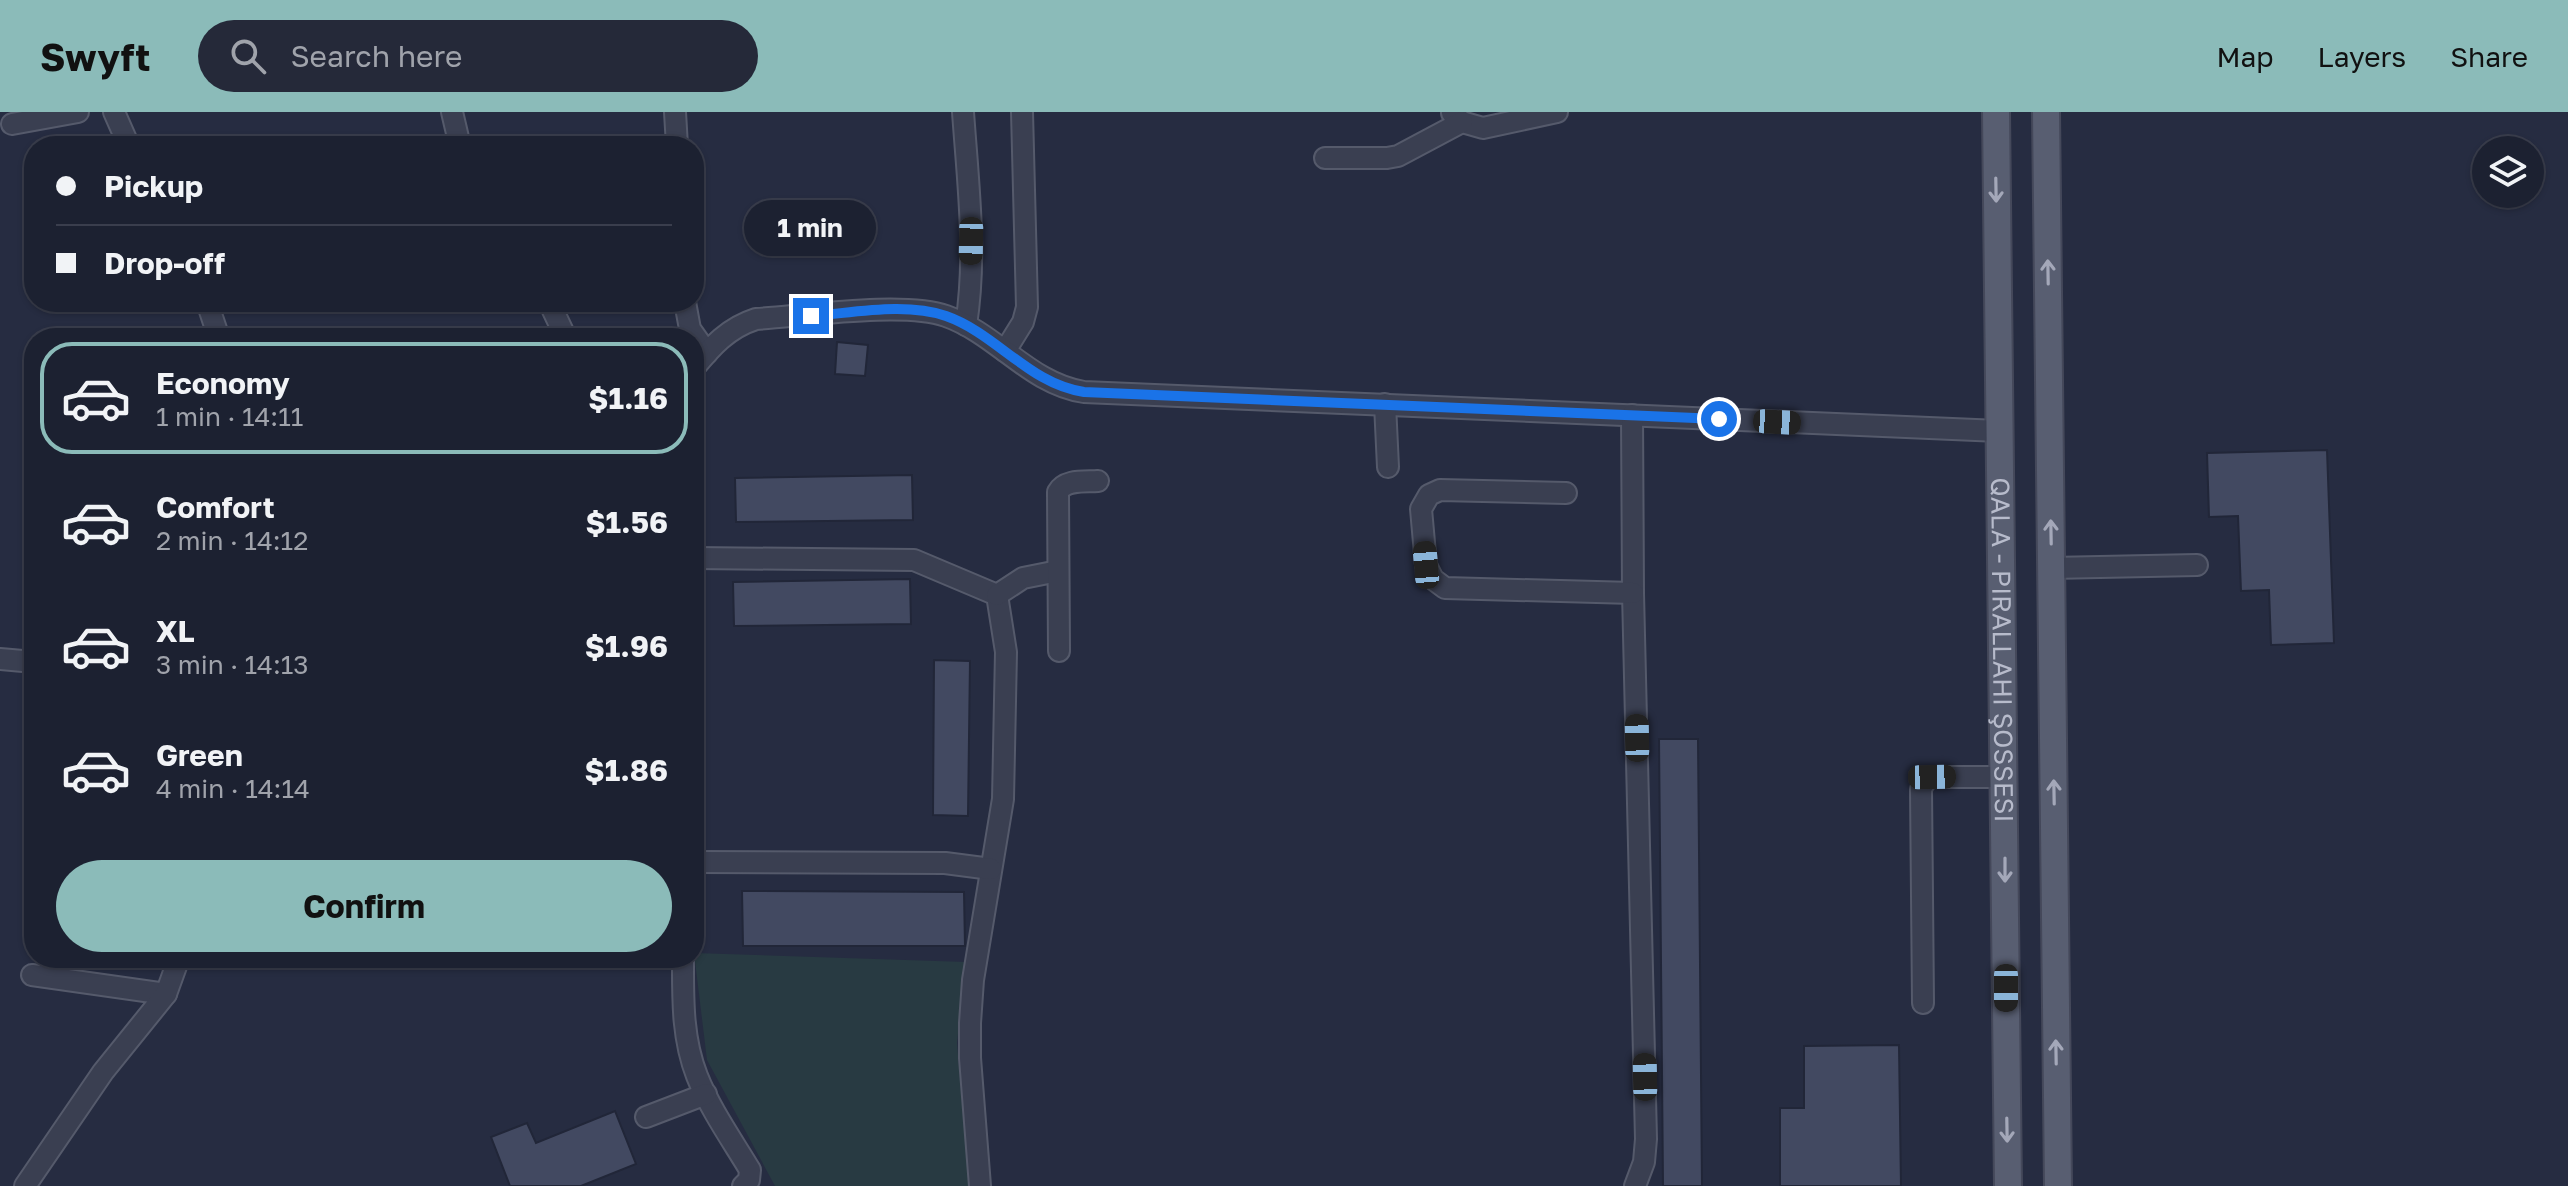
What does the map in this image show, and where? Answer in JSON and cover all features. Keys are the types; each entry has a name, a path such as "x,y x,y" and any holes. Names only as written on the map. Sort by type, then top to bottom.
{"main road":[{"path":"1996,112 2008,1186"},
{"path":"2046,112 2058,1186"}],"street":[{"path":"12,124 78,112"},
{"path":"114,112 125,136"},
{"path":"452,112 458,136"},
{"path":"675,112 676,136"},
{"path":"963,112 971,241 966,325"},
{"path":"1005,351 1023,322 1027,307 1022,112"},
{"path":"1325,158 1398,156 1456,117 1472,127 1483,128 1557,112"},
{"path":"704,356 727,332 756,319 894,310 944,315 966,325 1042,378 1062,389 1084,392 1999,431"},
{"path":"1385,404 1388,467"},
{"path":"1632,415 1633,593 1646,1139 1644,1162 1635,1186"},
{"path":"1059,651 1058,492 1061,486 1067,484 1098,481"},
{"path":"1566,493 1440,490 1429,495 1421,509 1426,565 1433,579 1445,588 1633,593"},
{"path":"704,558 914,560 997,595"},
{"path":"2051,568 2197,565"},
{"path":"997,595 1023,578 1058,571"},
{"path":"980,1186 970,1023 973,980 1003,799 1006,652 997,595"},
{"path":"0,659 24,661"},
{"path":"1923,1003 1921,789 1925,781 1932,777 2004,777"},
{"path":"704,862 945,863 991,869"},
{"path":"25,1186 94,1071 166,994 175,968"},
{"path":"683,968 686,1031 697,1075 750,1170 749,1180 743,1186"},
{"path":"32,975 166,994"},
{"path":"646,1117 706,1094"}],"shaded area":[{"path":"704,953 966,962 957,1043 969,1186 775,1186 707,1060 696,968 704,968"}],"building":[{"path":"837,342 868,345 865,376 835,374"},
{"path":"2327,450 2334,643 2271,645 2269,590 2241,591 2238,516 2209,517 2207,453"},
{"path":"912,475 913,520 736,522 735,478"},
{"path":"910,579 911,624 734,626 733,582"},
{"path":"934,660 970,661 968,816 933,815"},
{"path":"1659,739 1698,739 1702,1186 1663,1186"},
{"path":"742,891 964,892 965,946 743,946"},
{"path":"1899,1045 1901,1186 1780,1186 1780,1108 1804,1108 1804,1046"},
{"path":"615,1111 636,1164 581,1186 510,1186 491,1137 527,1123 536,1143"}],"route":[{"path":"811,316 894,310 944,315 989,339 1062,389 1084,392 1719,419"}]}
